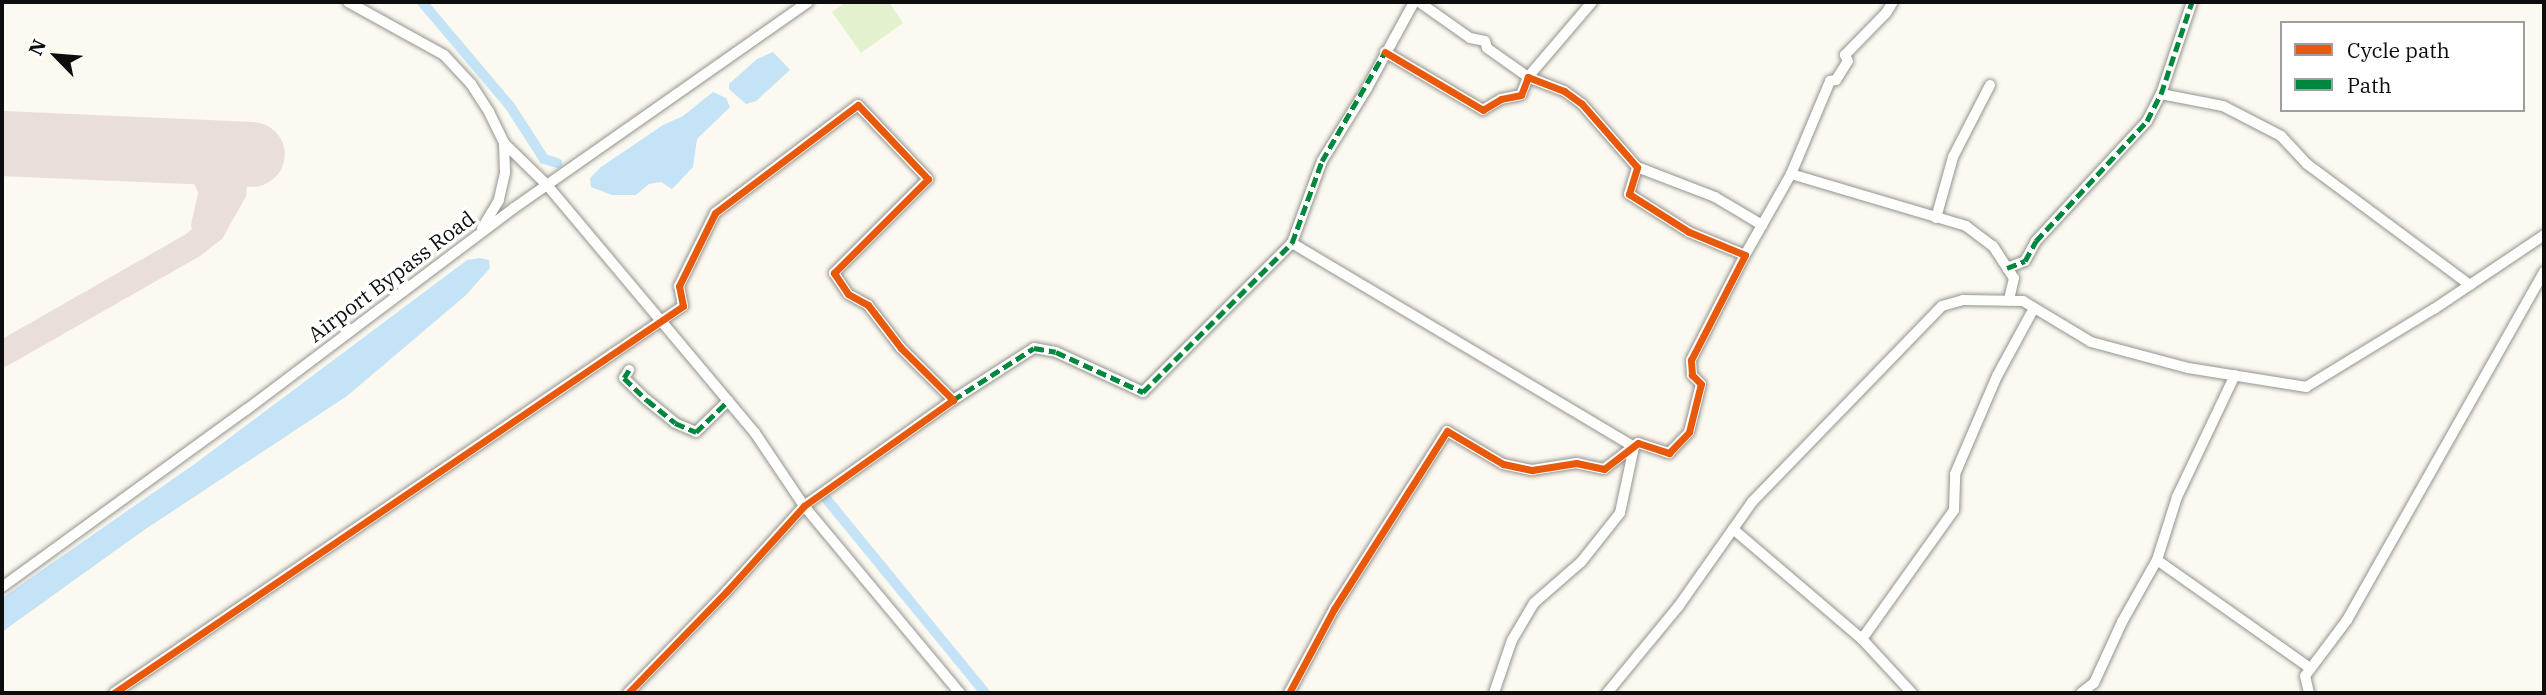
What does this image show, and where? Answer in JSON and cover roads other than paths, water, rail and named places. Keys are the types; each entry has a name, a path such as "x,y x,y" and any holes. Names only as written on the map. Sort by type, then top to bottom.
{"street":[{"path":"348,2 444,55 471,84 504,143 548,184 755,433 804,506 960,693"},
{"name":"Airport Bypass Road","path":"2,587 246,410 548,184 807,2"},
{"path":"628,693 727,591 804,506 953,400 1034,348 1063,355 1143,392 1292,243 1322,161 1367,88 1414,2"},
{"path":"1419,2 1470,38 1485,41 1487,48 1528,77 1564,91 1582,104 1637,167 1716,197 1762,225"},
{"path":"1385,52 1483,110 1501,99 1521,95 1528,77 1592,2"},
{"path":"1289,693 1334,610 1447,431 1503,464 1532,470 1576,463 1604,469 1638,443 1669,453 1689,432 1701,384 1692,375 1691,360 1745,255 1791,174 1830,81 1836,80 1848,61 1845,55 1886,13 1893,2"},
{"path":"2007,268 2025,261 2036,241 2147,121 2161,94 2192,2"},
{"path":"1936,218 1953,158 1990,85"},
{"path":"2161,94 2223,106 2281,136 2307,164 2470,285"},
{"path":"114,693 661,322 684,303 678,286 715,213 858,105 928,179 834,273 848,294 868,305 901,348 953,400"},
{"path":"473,239 488,221 504,186 504,143"},
{"path":"1637,167 1629,194 1689,232 1745,255"},
{"path":"1791,174 1966,226 1993,246 2014,278 2009,300"},
{"path":"1607,693 1678,607 1752,502 1942,306 1963,300 2023,301 2091,342 2188,368 2306,387 2470,285 2544,235"},
{"path":"1292,243 1634,447"},
{"path":"2309,693 2305,676 2347,620 2544,272"},
{"path":"1862,639 1954,510 1955,474 1997,376 2034,308"},
{"path":"629,370 624,378 647,400 675,423 696,432 728,401"},
{"path":"2081,693 2094,683 2122,622 2157,560 2177,497 2235,375"},
{"path":"1494,693 1512,640 1534,603 1581,562 1620,513 1634,447"},
{"path":"1733,528 1862,639 1912,693"},
{"path":"2157,560 2310,668"}],"water":[{"path":"773,52 790,70 756,101 746,104 729,89 729,84 757,59"},
{"path":"713,92 726,98 730,107 697,139 693,167 672,189 661,182 649,184 636,195 612,195 591,187 590,178 601,167 663,125 683,116"},
{"path":"467,260 489,260 490,268 465,296 347,396 144,530 2,632 2,598 196,463"}],"waterway":[{"path":"422,2 510,106 544,159 557,163"},
{"path":"824,496 985,693"}]}
